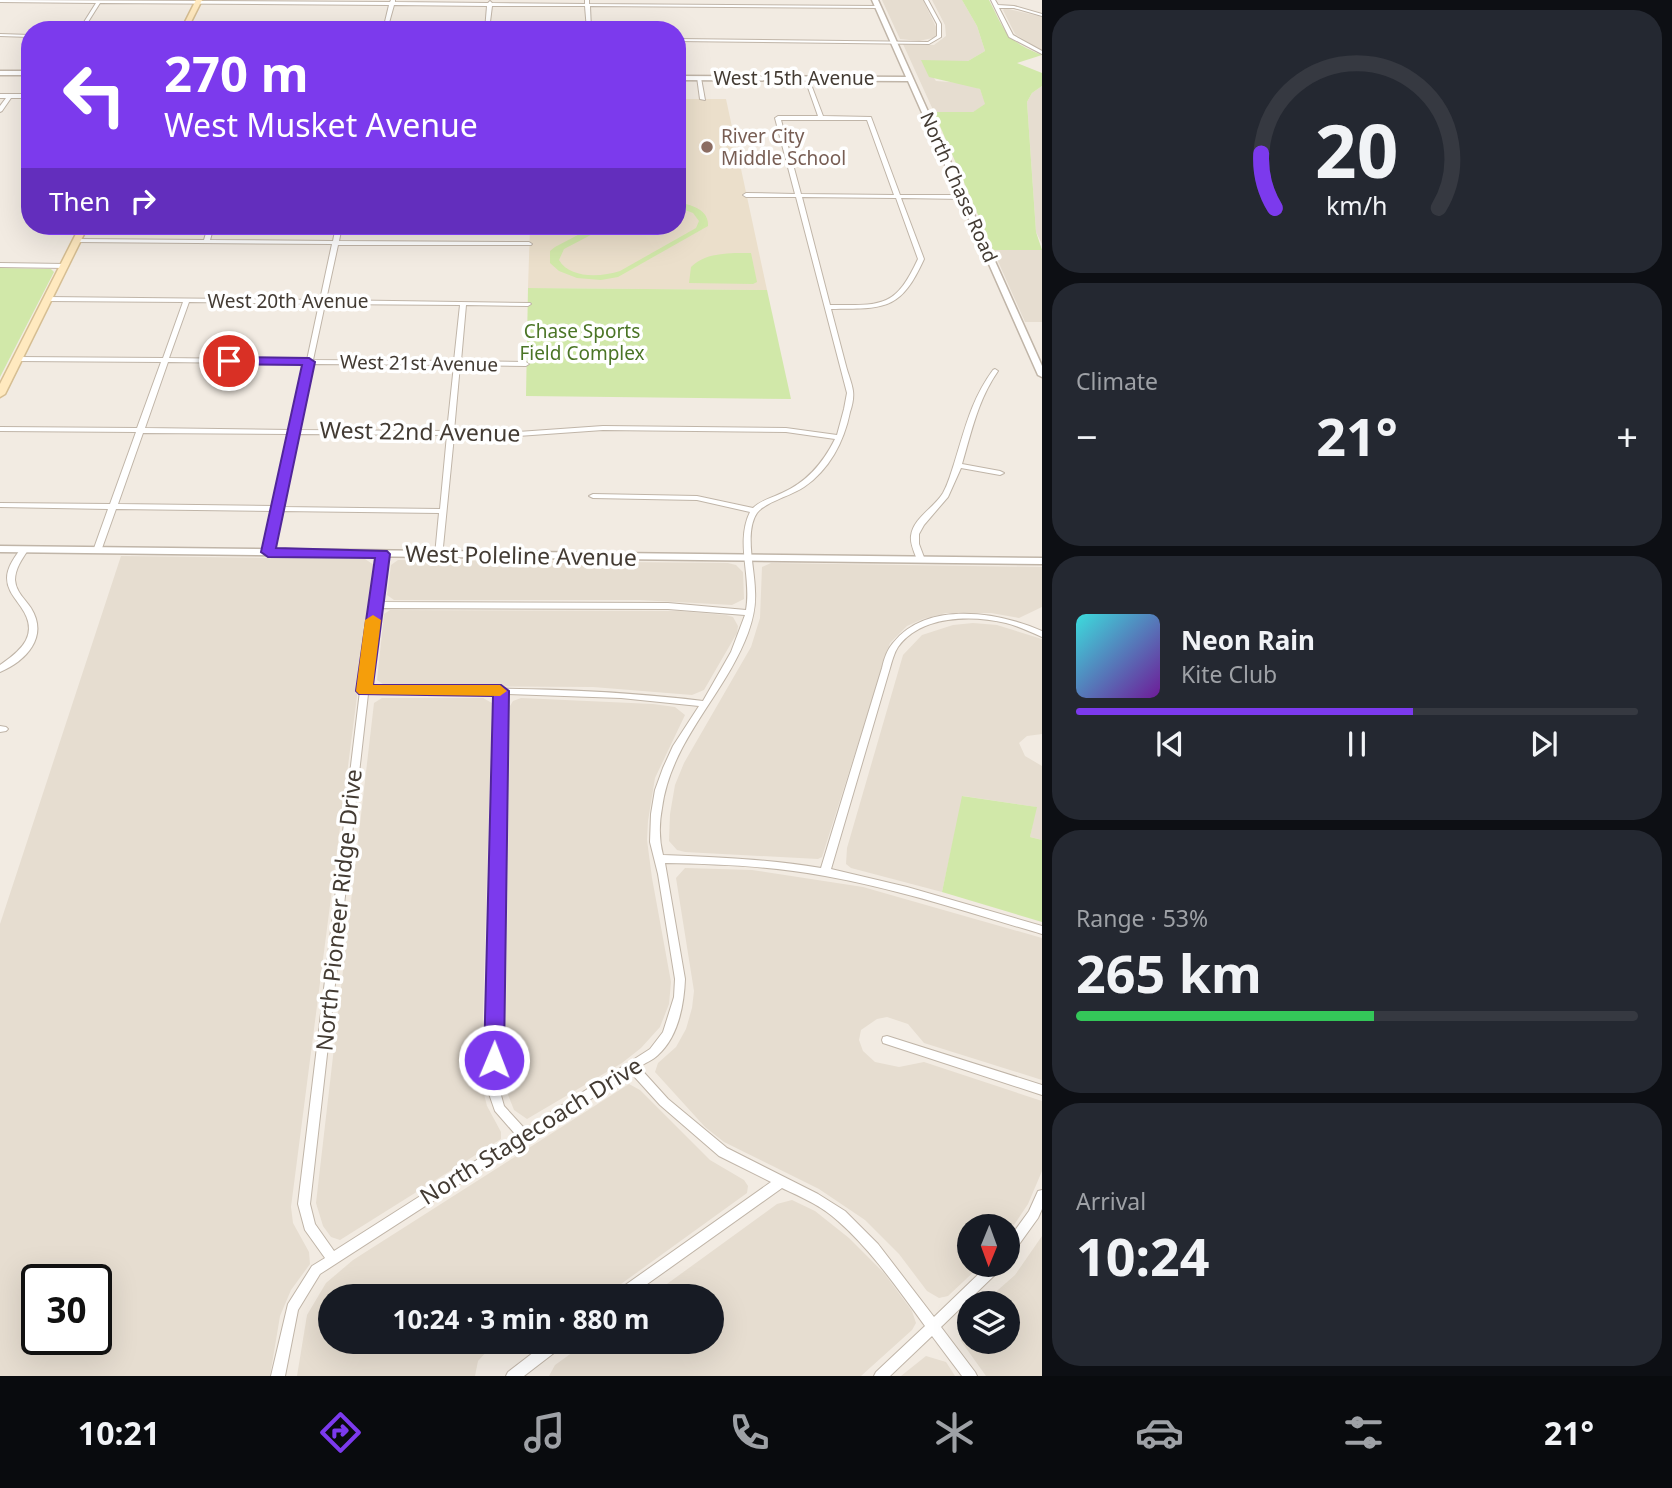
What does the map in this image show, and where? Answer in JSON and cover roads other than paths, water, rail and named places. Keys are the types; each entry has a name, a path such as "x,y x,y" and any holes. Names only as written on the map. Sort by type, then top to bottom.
{"main road":[{"path":"189,21 199,1"},
{"path":"0,393 80,235"}],"street":[{"path":"686,40 929,43 939,37 939,24 926,0"},
{"path":"1,1 877,4"},
{"path":"87,21 100,1"},
{"path":"388,21 393,2"},
{"path":"488,21 490,2"},
{"path":"587,3 588,21"},
{"path":"995,3 1042,15"},
{"path":"995,3 1011,36 1042,53"},
{"name":"North Chase Road","path":"877,4 1042,375"},
{"path":"0,35 21,36"},
{"path":"0,73 21,73"},
{"name":"West 15th Avenue","path":"686,78 910,79"},
{"path":"699,78 703,99"},
{"path":"807,79 821,118"},
{"path":"0,96 21,96"},
{"path":"0,110 10,96"},
{"path":"593,496 697,498 754,511 761,504 803,485 822,471 839,437 848,411 850,394 778,118 869,118 921,259 906,290 896,300 828,307"},
{"path":"746,195 964,197"},
{"path":"207,241 209,235"},
{"path":"268,552 337,235"},
{"path":"78,241 529,244"},
{"path":"0,265 65,266"},
{"name":"West 20th Avenue","path":"48,299 528,304"},
{"path":"97,551 187,300"},
{"path":"439,555 463,303"},
{"name":"West 21st Avenue","path":"18,359 526,364"},
{"path":"921,560 914,540 915,532 938,508 957,465 980,392 995,371"},
{"name":"West 22nd Avenue","path":"0,429 539,434 612,428 786,430 839,437"},
{"path":"957,465 1000,473"},
{"path":"0,505 442,511"},
{"name":"North Stagecoach Drive","path":"278,1376 296,1301 316,1270 523,1135 633,1069 654,1052 668,1034 679,997 680,979 655,841 662,784 678,747 738,652 750,613 753,587 746,538 748,523 754,511"},
{"name":"West Poleline Avenue","path":"0,549 1042,561"},
{"path":"0,669 18,657 34,635 34,622 12,585 13,567 24,550"},
{"name":"North Pioneer Ridge Drive","path":"332,1258 309,1226 304,1204 382,554"},
{"path":"375,605 668,606 750,613"},
{"path":"825,872 886,667 896,643 922,625 957,617 995,619 1041,631"},
{"path":"364,691 611,693 706,704"},
{"path":"501,691 493,1088 499,1108 523,1135"},
{"path":"660,859 746,862 825,872 904,890 1042,930"},
{"path":"887,1040 1042,1090"},
{"path":"633,1069 663,1102 723,1152 782,1181 841,1215 874,1248 970,1376"},
{"path":"636,1284 782,1181"},
{"path":"1020,1233 1034,1214 1042,1195"},
{"path":"881,1376 983,1278"},
{"path":"513,1376 542,1354"}],"place":[{"name":"River City Middle School","path":"707,147"}],"park label":[{"name":"Chase Sports Field Complex","path":"582,342"}]}
